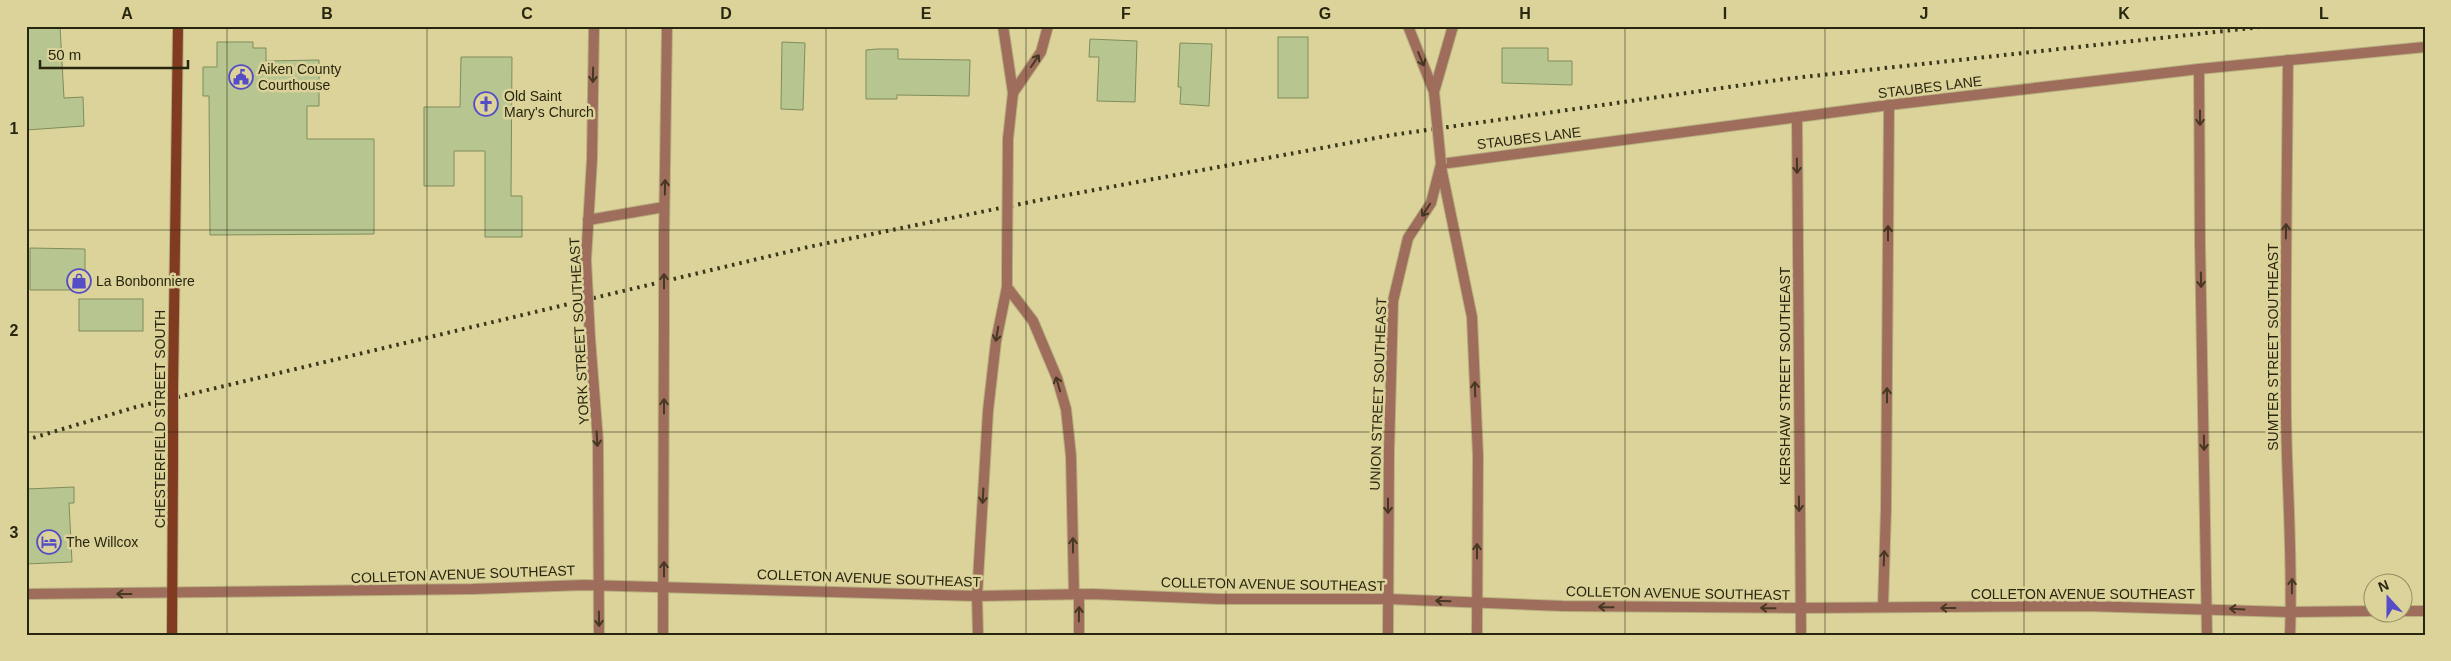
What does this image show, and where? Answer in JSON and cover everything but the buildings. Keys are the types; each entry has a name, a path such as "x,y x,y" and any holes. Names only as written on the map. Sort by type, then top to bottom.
{"main road":[{"name":"CHESTERFIELD STREET SOUTH","path":"172,635 173,344 178,26"},
{"name":"CHESTERFIELD STREET SOUTH","path":"178,53 184,26"}],"street":[{"name":"YORK STREET SOUTHEAST","path":"594,26 586,260 598,441 600,635"},
{"path":"663,635 664,207 667,26"},
{"path":"978,635 977,596 988,411 996,341 1007,287 1008,139 1013,93 1003,26"},
{"path":"1013,93 1041,52 1048,26"},
{"name":"UNION STREET SOUTHEAST","path":"1408,26 1434,92 1441,164 1472,317 1478,456 1477,635"},
{"name":"UNION STREET SOUTHEAST","path":"1434,92 1453,26"},
{"name":"STAUBES LANE","path":"1441,164 1889,105 2200,69 2425,47"},
{"name":"SUMTER STREET SOUTHEAST","path":"2288,60 2285,327 2290,635"},
{"path":"2200,69 2200,243 2208,635"},
{"path":"1883,606 1886,500 1889,105"},
{"name":"KERSHAW STREET SOUTHEAST","path":"1797,118 1801,635"},
{"name":"UNION STREET SOUTHEAST","path":"1388,635 1389,450 1393,301 1408,238 1431,203 1441,164"},
{"path":"588,220 664,207"},
{"path":"1007,287 1033,322 1056,378 1066,409 1071,456 1078,635"},
{"name":"COLLETON AVENUE SOUTHEAST","path":"26,594 172,594 599,586 977,596 1077,594 1219,598 1388,599 1563,606 2207,608 2291,612 2364,611"}],"railway":[{"path":"26,440 136,407 808,247 1040,200 1392,135 1785,79 2270,26"}],"place":[{"name":"Aiken County Courthouse","path":"241,77"},
{"name":"Old Saint Mary's Church","path":"486,104"},
{"name":"La Bonbonniere","path":"79,281"},
{"name":"The Willcox","path":"49,542"}]}
